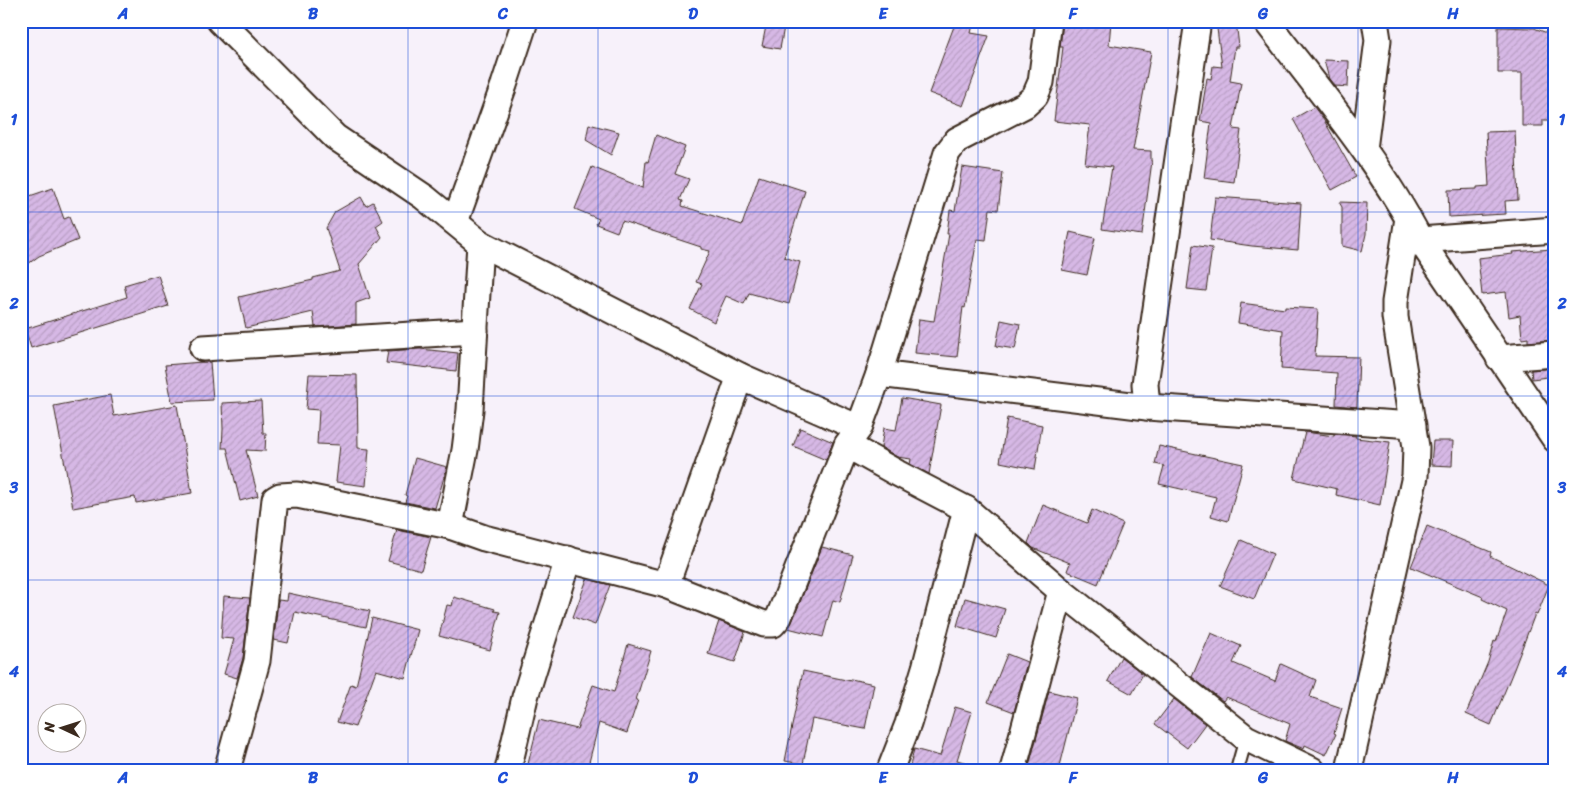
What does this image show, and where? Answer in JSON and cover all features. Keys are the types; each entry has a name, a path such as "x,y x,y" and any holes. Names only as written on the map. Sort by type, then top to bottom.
{"street":[{"path":"220,21 335,137 424,197 480,243 740,376 853,437 897,473 966,509 1061,591 1246,738 1312,770"},
{"path":"455,222 504,85 524,21"},
{"path":"227,770 258,661 275,500 280,496 298,495 450,526 484,538 666,585 764,624 773,624 779,618 879,374 948,153 956,140 1025,105 1035,96 1041,82 1049,21"},
{"path":"1147,407 1144,384 1198,21"},
{"path":"1266,21 1364,149 1420,240 1555,439"},
{"path":"1364,149 1378,40 1375,21"},
{"path":"1349,770 1415,476 1416,447 1395,317 1395,302 1408,218"},
{"path":"1420,240 1555,230"},
{"path":"450,526 465,450 469,418 480,243"},
{"path":"202,348 475,331"},
{"path":"1500,358 1555,354"},
{"path":"879,374 1147,407 1413,425"},
{"path":"666,585 740,376"},
{"path":"890,770 908,724 925,668 966,509"},
{"path":"508,770 525,697 568,559"},
{"path":"1013,770 1061,591"}],"lane":[{"path":"1237,770 1246,738"}],"building":[{"path":"767,21 785,21 780,49 762,46"},
{"path":"956,21 974,21 971,33 989,36 963,106 929,93"},
{"path":"1063,21 1111,21 1109,45 1151,52 1133,150 1151,151 1152,161 1142,235 1102,229 1112,167 1085,164 1090,125 1054,121 1063,47 1060,47"},
{"path":"1216,21 1236,21 1239,47 1235,47 1230,81 1241,83 1233,129 1241,130 1234,182 1204,178 1211,123 1200,121 1207,78 1211,79 1213,66 1222,67"},
{"path":"1498,27 1534,28 1555,36 1555,120 1543,120 1543,126 1522,126 1522,73 1498,73"},
{"path":"1324,60 1349,61 1348,87 1335,86 1329,79"},
{"path":"1314,107 1325,122 1356,177 1332,190 1293,119"},
{"path":"589,124 619,132 611,155 586,140"},
{"path":"1515,131 1518,200 1505,201 1506,214 1449,217 1448,190 1477,189 1477,187 1489,186 1486,132"},
{"path":"656,135 685,147 675,174 689,179 680,200 683,201 682,206 742,225 759,176 805,191 784,257 800,262 789,304 749,293 744,304 726,296 714,322 690,309 702,284 696,282 710,251 622,221 617,232 596,224 599,219 575,209 592,167 643,188 646,161 648,162"},
{"path":"962,167 1003,173 998,210 990,209 986,240 977,239 965,308 963,307 957,357 915,353 919,319 934,321 949,234 947,234 950,210 955,211"},
{"path":"53,188 64,219 69,217 78,240 39,256 28,264 21,242 21,199"},
{"path":"361,197 366,206 373,202 383,221 376,226 382,237 359,264 370,298 356,303 356,324 315,327 313,312 246,328 239,297 313,280 313,278 340,271 326,228 335,212"},
{"path":"1215,197 1301,203 1298,250 1210,240"},
{"path":"1339,202 1367,203 1366,234 1362,251 1342,246 1342,207"},
{"path":"1070,232 1095,238 1087,275 1062,270"},
{"path":"1193,245 1212,248 1206,291 1187,289"},
{"path":"1553,249 1555,340 1528,342 1528,338 1522,339 1520,315 1509,317 1506,292 1482,295 1478,258 1513,254 1512,252"},
{"path":"158,275 168,306 31,348 25,329 127,297 124,285"},
{"path":"1241,303 1285,309 1285,307 1318,309 1315,356 1359,357 1357,407 1336,405 1337,373 1281,369 1283,330 1238,323"},
{"path":"1001,320 1020,324 1015,349 996,346"},
{"path":"420,349 458,353 456,371 386,363 388,351"},
{"path":"210,362 213,400 172,402 165,365"},
{"path":"1555,368 1555,376 1532,379 1531,370"},
{"path":"309,374 357,375 358,448 369,449 366,486 336,482 340,445 317,444 319,410 306,409"},
{"path":"110,395 114,416 177,405 192,493 136,503 135,497 73,508 54,406"},
{"path":"902,398 941,405 929,474 910,464 911,459 897,457 881,447 884,428 896,430"},
{"path":"261,401 263,433 266,433 265,451 246,450 258,496 240,501 227,448 222,448 222,403"},
{"path":"1007,418 1042,425 1035,469 1000,462"},
{"path":"800,428 833,442 826,460 793,446"},
{"path":"1305,432 1334,436 1335,434 1356,436 1356,438 1390,442 1380,505 1336,495 1337,489 1294,479"},
{"path":"1433,441 1453,441 1452,466 1431,465"},
{"path":"1159,446 1243,464 1228,521 1211,516 1216,497 1159,484 1164,466 1155,464"},
{"path":"415,458 447,467 435,508 405,502 407,496 405,495"},
{"path":"1043,505 1087,523 1092,510 1123,524 1098,584 1067,571 1070,563 1033,548 1028,543"},
{"path":"1427,526 1491,552 1490,556 1549,585 1537,615 1535,614 1491,725 1466,714 1507,611 1482,599 1483,597 1411,567"},
{"path":"397,530 431,537 421,570 388,561"},
{"path":"1241,540 1273,554 1254,599 1220,586"},
{"path":"822,547 853,555 840,602 833,600 823,637 788,628"},
{"path":"587,579 610,585 595,625 573,617"},
{"path":"288,593 370,611 366,627 295,612 288,643 274,640 278,600 287,601"},
{"path":"224,596 250,598 243,658 237,678 224,674 234,639 221,638"},
{"path":"454,597 500,612 490,650 439,636 447,605 452,606"},
{"path":"965,598 1005,609 996,638 957,626"},
{"path":"372,618 418,630 405,678 376,670 355,727 337,722 351,684 356,686"},
{"path":"719,621 745,632 735,662 708,654"},
{"path":"1211,633 1241,646 1233,663 1275,681 1281,664 1316,680 1310,697 1342,708 1334,733 1336,734 1326,755 1305,745 1304,749 1285,741 1290,724 1226,697 1223,701 1192,677"},
{"path":"628,644 651,651 627,733 599,723 587,770 555,770 528,764 539,720 577,729 593,685 614,692"},
{"path":"1007,654 1027,662 1014,712 988,702"},
{"path":"1121,657 1143,674 1132,694 1108,681"},
{"path":"803,671 874,684 865,729 812,719 803,764 785,761"},
{"path":"1049,691 1077,698 1059,770 1028,770"},
{"path":"1174,699 1205,724 1187,748 1155,724"},
{"path":"955,707 972,712 957,760 971,764 970,770 909,770 914,749 940,756"}]}
